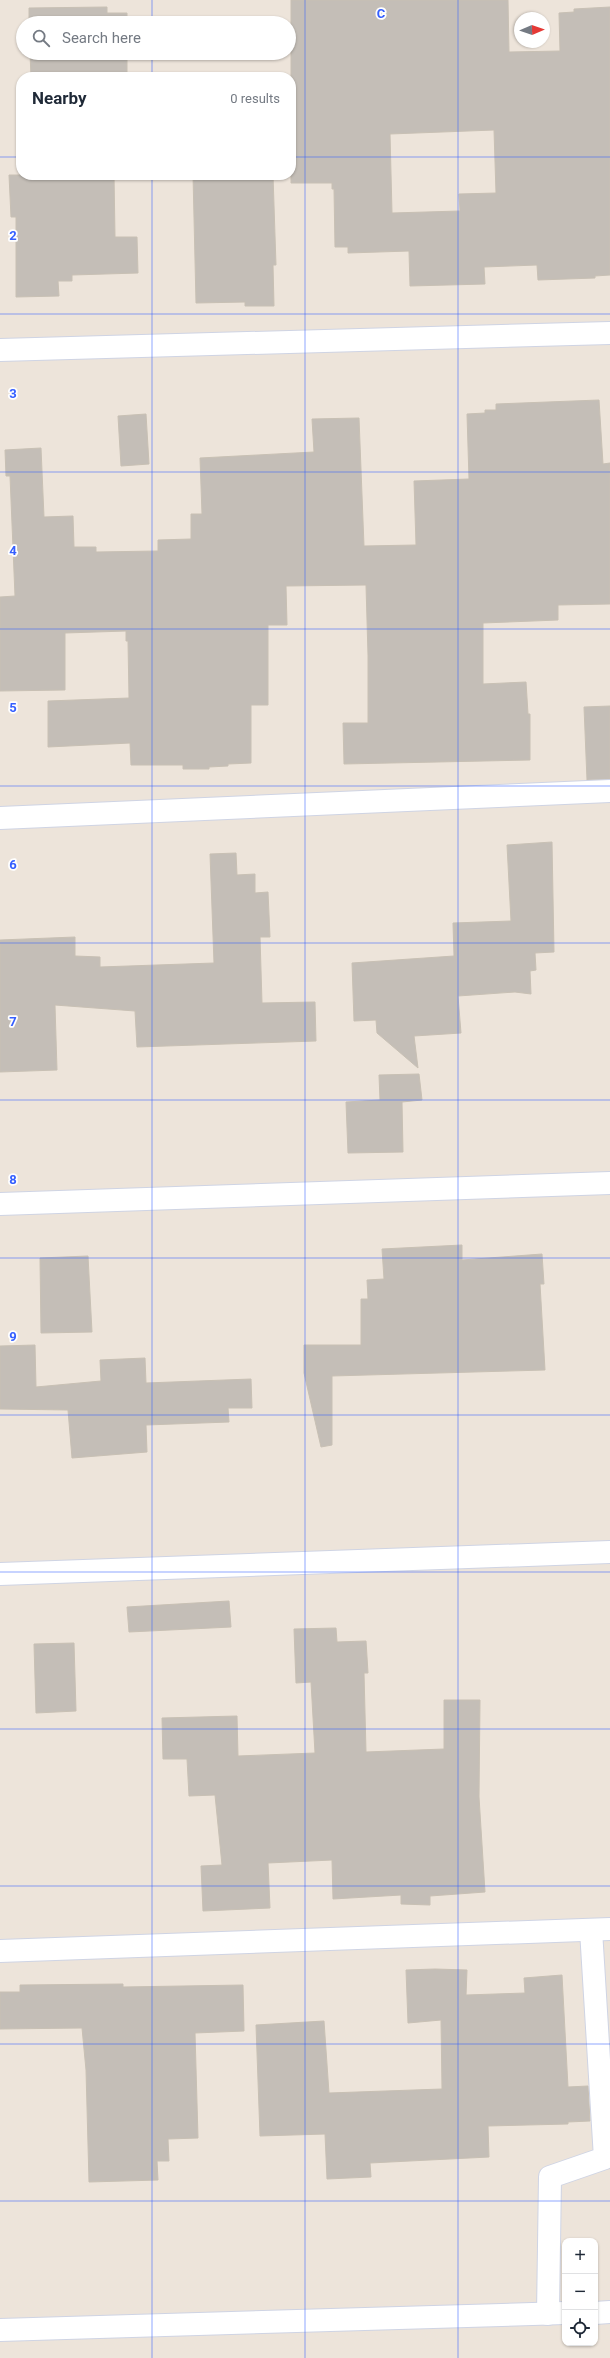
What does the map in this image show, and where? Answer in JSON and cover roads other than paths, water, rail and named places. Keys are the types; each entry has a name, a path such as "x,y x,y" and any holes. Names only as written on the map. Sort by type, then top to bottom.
{"street":[{"path":"0,350 610,332"},
{"path":"0,818 610,791"},
{"path":"0,1204 610,1183"},
{"path":"0,1574 610,1552"},
{"path":"0,1951 600,1929 605,2158 550,2177 557,2314 0,2330"},
{"path":"598,2313 610,2312"}]}
